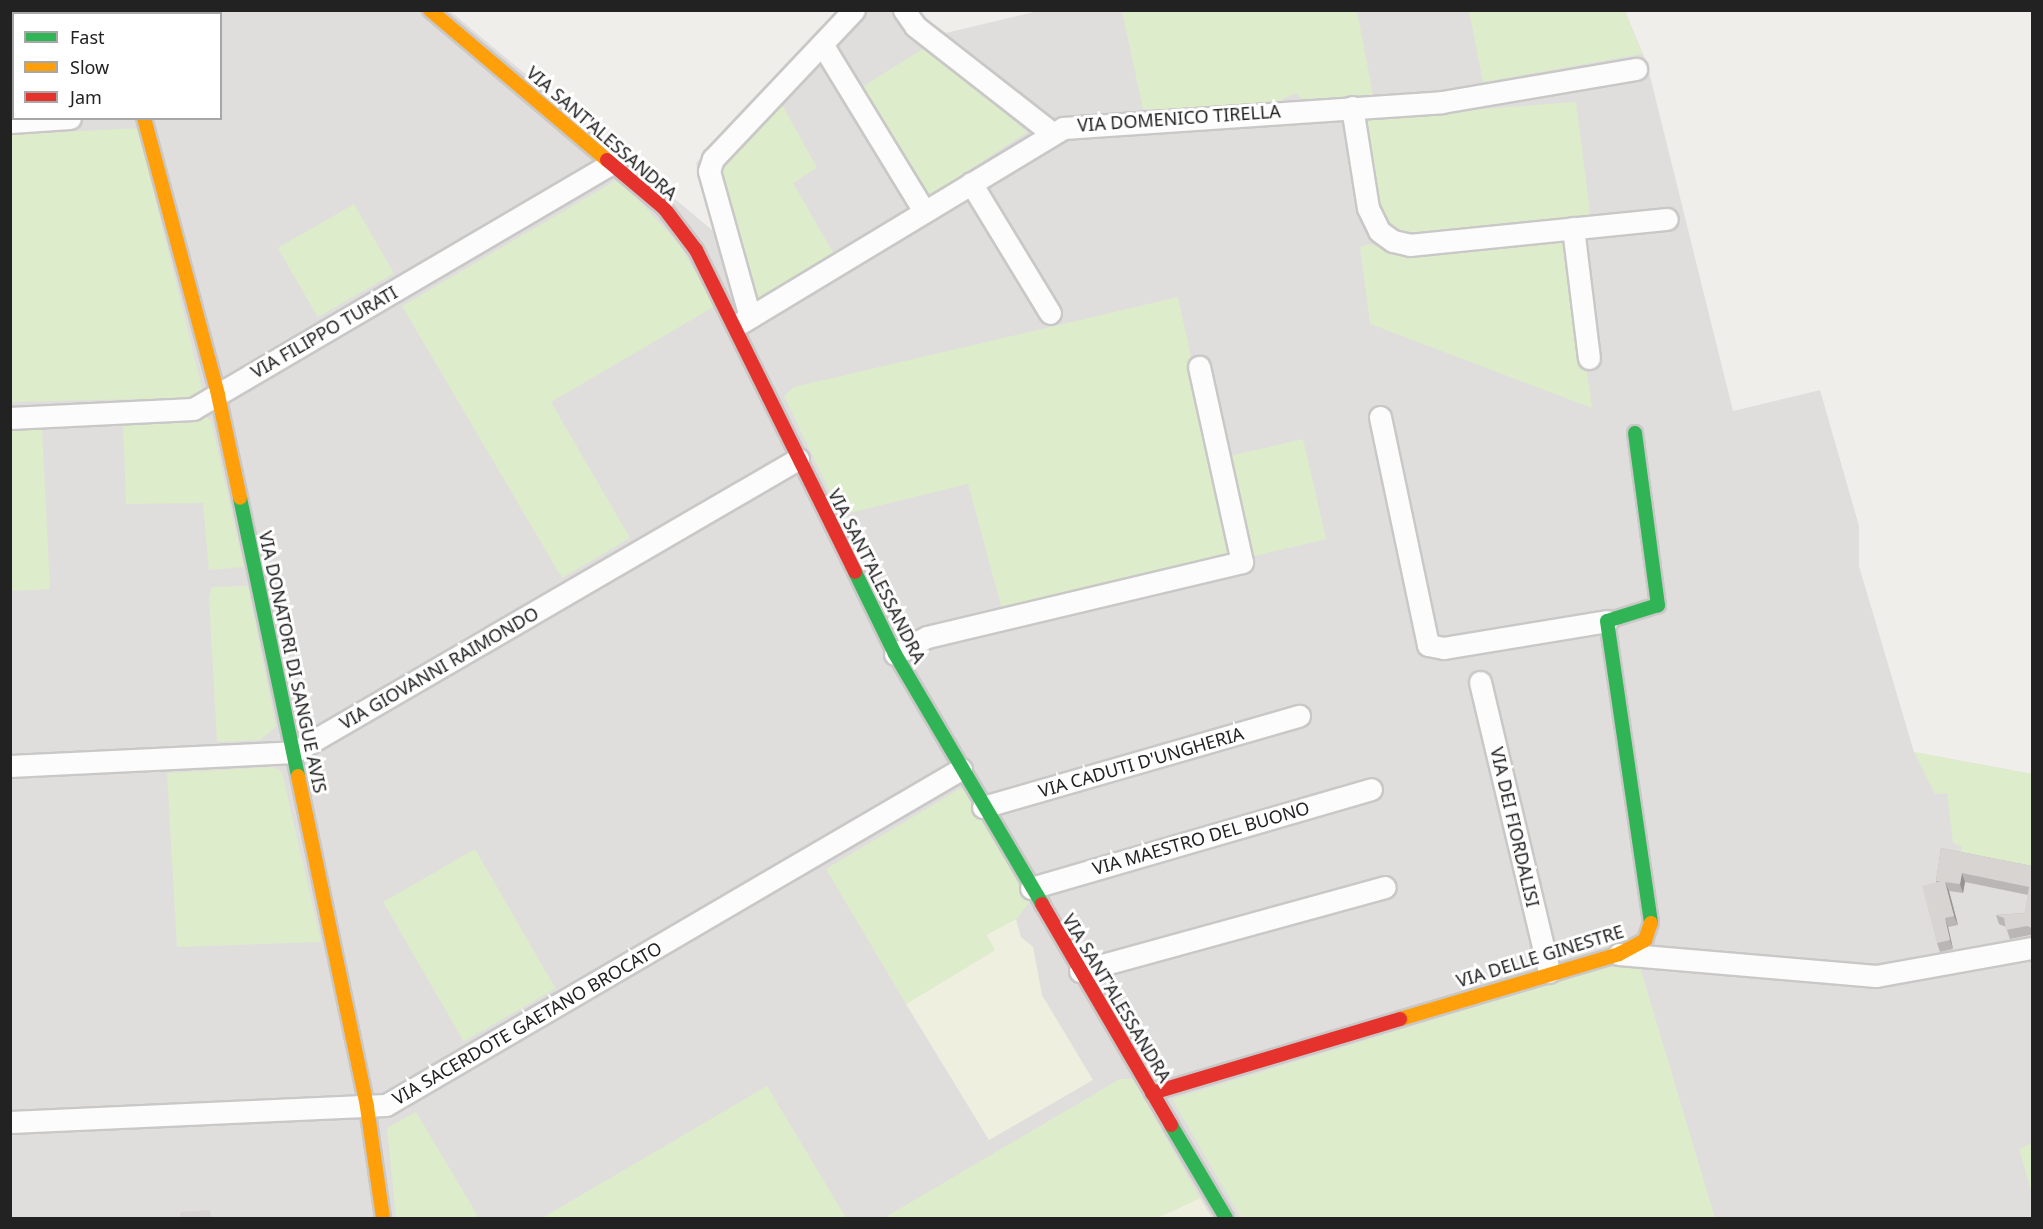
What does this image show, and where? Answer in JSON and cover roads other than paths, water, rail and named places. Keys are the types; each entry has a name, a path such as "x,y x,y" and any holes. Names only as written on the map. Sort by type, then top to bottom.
{"street":[{"name":"VIA SANT'ALESSANDRA","path":"430,10 664,208 696,250 744,321 798,459 895,654 1226,1218"},
{"path":"744,321 709,171 714,159 854,10"},
{"path":"904,10 915,26 1052,133"},
{"path":"822,44 924,211"},
{"name":"VIA DOMENICO TIRELLA","path":"744,321 1052,133 1076,124 1442,102 1636,69"},
{"path":"1352,107 1368,208 1378,231 1394,241 1410,245 1667,219"},
{"path":"10,122 40,120"},
{"name":"VIA DONATORI DI SANGUE AVIS","path":"145,120 218,395 367,1107 383,1218"},
{"name":"VIA FILIPPO TURATI","path":"10,418 193,409 612,163"},
{"path":"971,183 1050,313"},
{"path":"1574,228 1589,358"},
{"path":"895,654 927,637 1242,562 1199,367"},
{"path":"1380,417 1428,645 1444,648 1607,621 1658,605 1635,433"},
{"name":"VIA GIOVANNI RAIMONDO","path":"10,766 294,752 798,459"},
{"name":"VIA DELLE GINESTRE","path":"1152,1094 1549,972 1618,954 1645,940 1652,919 1607,621"},
{"name":"VIA DEI FIORDALISI","path":"1480,682 1549,972"},
{"name":"VIA CADUTI D'UNGHERIA","path":"983,807 1299,716"},
{"name":"VIA SACERDOTE GAETANO BROCATO","path":"10,1122 386,1105 961,769"},
{"name":"VIA MAESTRO DEL BUONO","path":"1031,888 1371,789"},
{"path":"1080,971 1385,887"},
{"path":"1618,954 1876,976 2032,948"}]}
